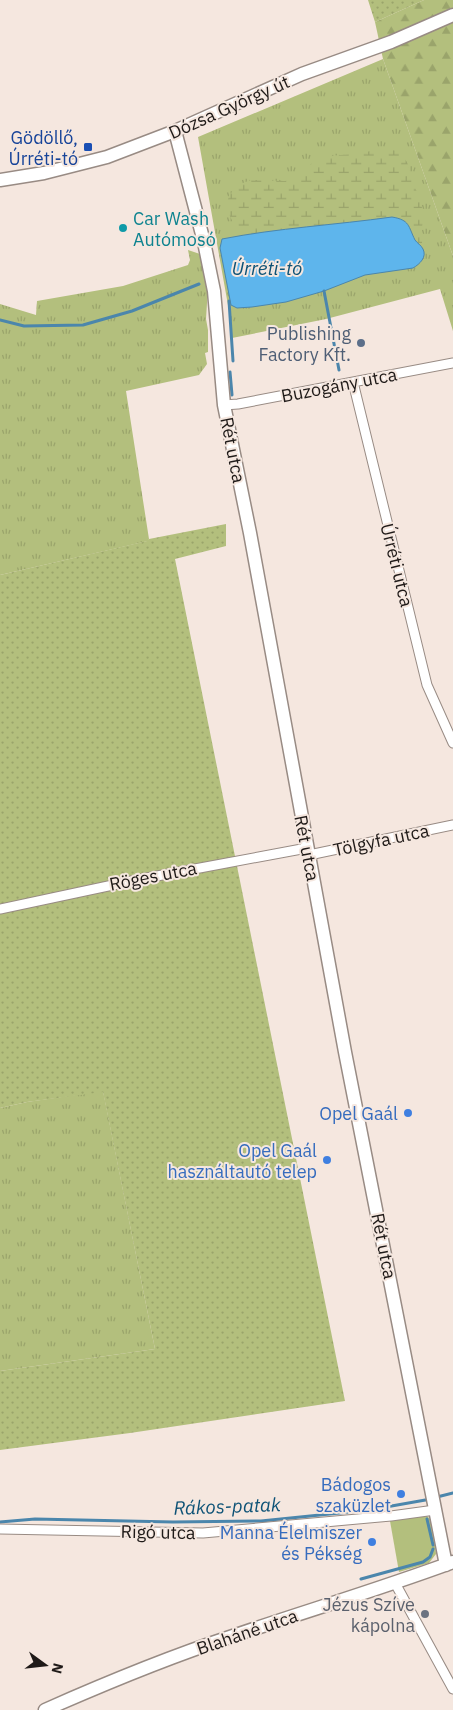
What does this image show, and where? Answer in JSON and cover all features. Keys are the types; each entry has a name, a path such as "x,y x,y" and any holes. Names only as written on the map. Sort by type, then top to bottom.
{"street":[{"name":"Dózsa György út","path":"0,180 44,174 107,157 175,131 302,74 391,42 453,15"},
{"name":"Rét utca","path":"175,131 204,242 214,291 224,405 250,533 345,1052 435,1508 449,1564"},
{"name":"Buzogány utca","path":"224,405 238,404 453,362"},
{"name":"Úrréti utca","path":"353,382 427,686 453,743"},
{"name":"Tölgyfa utca","path":"308,852 453,824"},
{"name":"Röges utca","path":"0,909 150,877 308,852"},
{"name":"Rigó utca","path":"0,1529 203,1533 392,1516 435,1508"},
{"name":"Blaháné utca","path":"45,1710 152,1665 231,1636 449,1564"},
{"path":"395,1583 453,1689"}],"green space":[{"path":"368,0 424,0 375,22"},
{"path":"424,0 453,0 453,256 383,59 375,22"},
{"path":"383,59 453,256 453,331 440,289 326,319 232,338 231,322 198,137"},
{"path":"379,148 398,151 407,162 424,214 422,248 408,225 392,217 239,235 229,214 228,200 229,195 240,184 251,180 285,181 299,175 313,162 329,156 364,153"},
{"path":"188,250 200,254 208,287 206,319 208,352 205,353 207,364 199,375 126,391 148,541 0,575 0,304 36,315 37,301 123,286 188,265 190,260"},
{"path":"226,524 226,546 175,559 345,1401 0,1450 0,1371 155,1349 103,1092 27,1102 0,1108 0,575 149,539"},
{"path":"103,1091 155,1349 0,1371 0,1108 27,1102"},
{"path":"427,1516 433,1522 436,1554 429,1563 399,1572 390,1521"}],"water":[{"name":"Úrréti-tó","path":"392,217 405,222 415,240 423,249 424,255 422,260 413,268 365,275 324,291 286,302 237,308 231,305 220,248 222,239 264,232"}],"waterway":[{"path":"0,320 24,326 83,325 132,311 199,284"},
{"path":"324,291 339,370"},
{"path":"229,301 233,361"},
{"path":"230,372 232,395"},
{"name":"Rákos-patak","path":"437,1497 453,1493"},
{"name":"Rákos-patak","path":"0,1522 35,1519 173,1522 261,1521 369,1510 431,1499"},
{"path":"427,1519 433,1545"},
{"path":"361,1579 423,1562 430,1557 433,1549"}],"place":[{"name":"Gödöllő, Úrréti-tó","path":"88,147"},
{"name":"Car Wash Autómosó","path":"123,228"},
{"name":"Publishing Factory Kft.","path":"361,343"},
{"name":"Opel Gaál","path":"408,1113"},
{"name":"Opel Gaál használtautó telep","path":"327,1160"},
{"name":"Bádogos szaküzlet","path":"401,1494"},
{"name":"Manna Élelmiszer és Pékség","path":"372,1542"},
{"name":"Jézus Szíve kápolna","path":"425,1614"}]}
